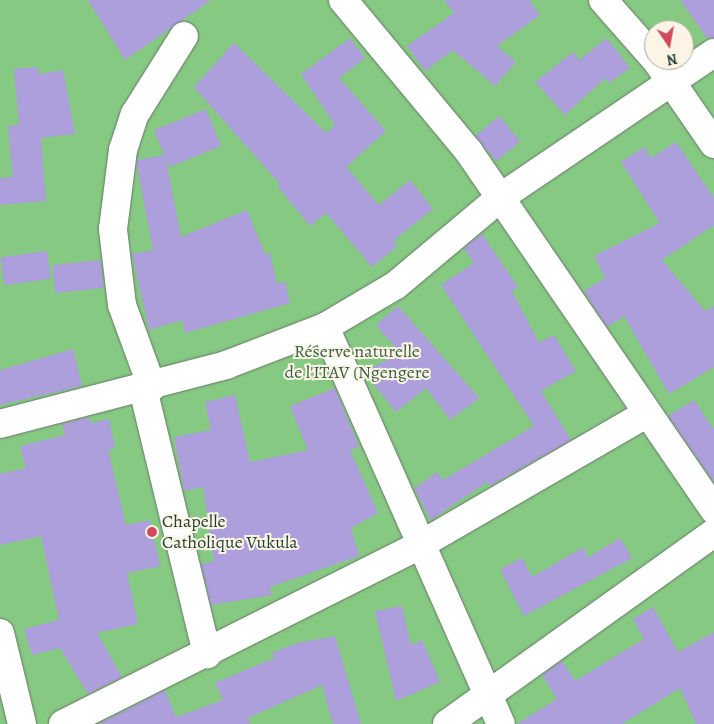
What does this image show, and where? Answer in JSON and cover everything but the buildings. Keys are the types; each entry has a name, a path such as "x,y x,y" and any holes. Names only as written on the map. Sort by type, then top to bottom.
{"street":[{"path":"342,0 411,78 500,197 714,510"},
{"path":"603,0 644,47"},
{"path":"184,36 135,114 123,150 113,229 122,305 147,388 207,654"},
{"path":"0,424 147,388 226,365 325,327 396,284 500,197 674,82 714,53"},
{"path":"664,70 674,82 714,144"},
{"path":"325,327 485,693 502,724"},
{"path":"63,724 207,654 420,545 648,414"},
{"path":"447,724 485,693 714,533"},
{"path":"0,633 22,724"}],"green space":[{"name":"Réserve naturelle de l'ITAV (Ngengere","path":"0,0 714,0 714,724 0,724"}],"place":[{"name":"Chapelle Catholique Vukula","path":"152,532"}]}
